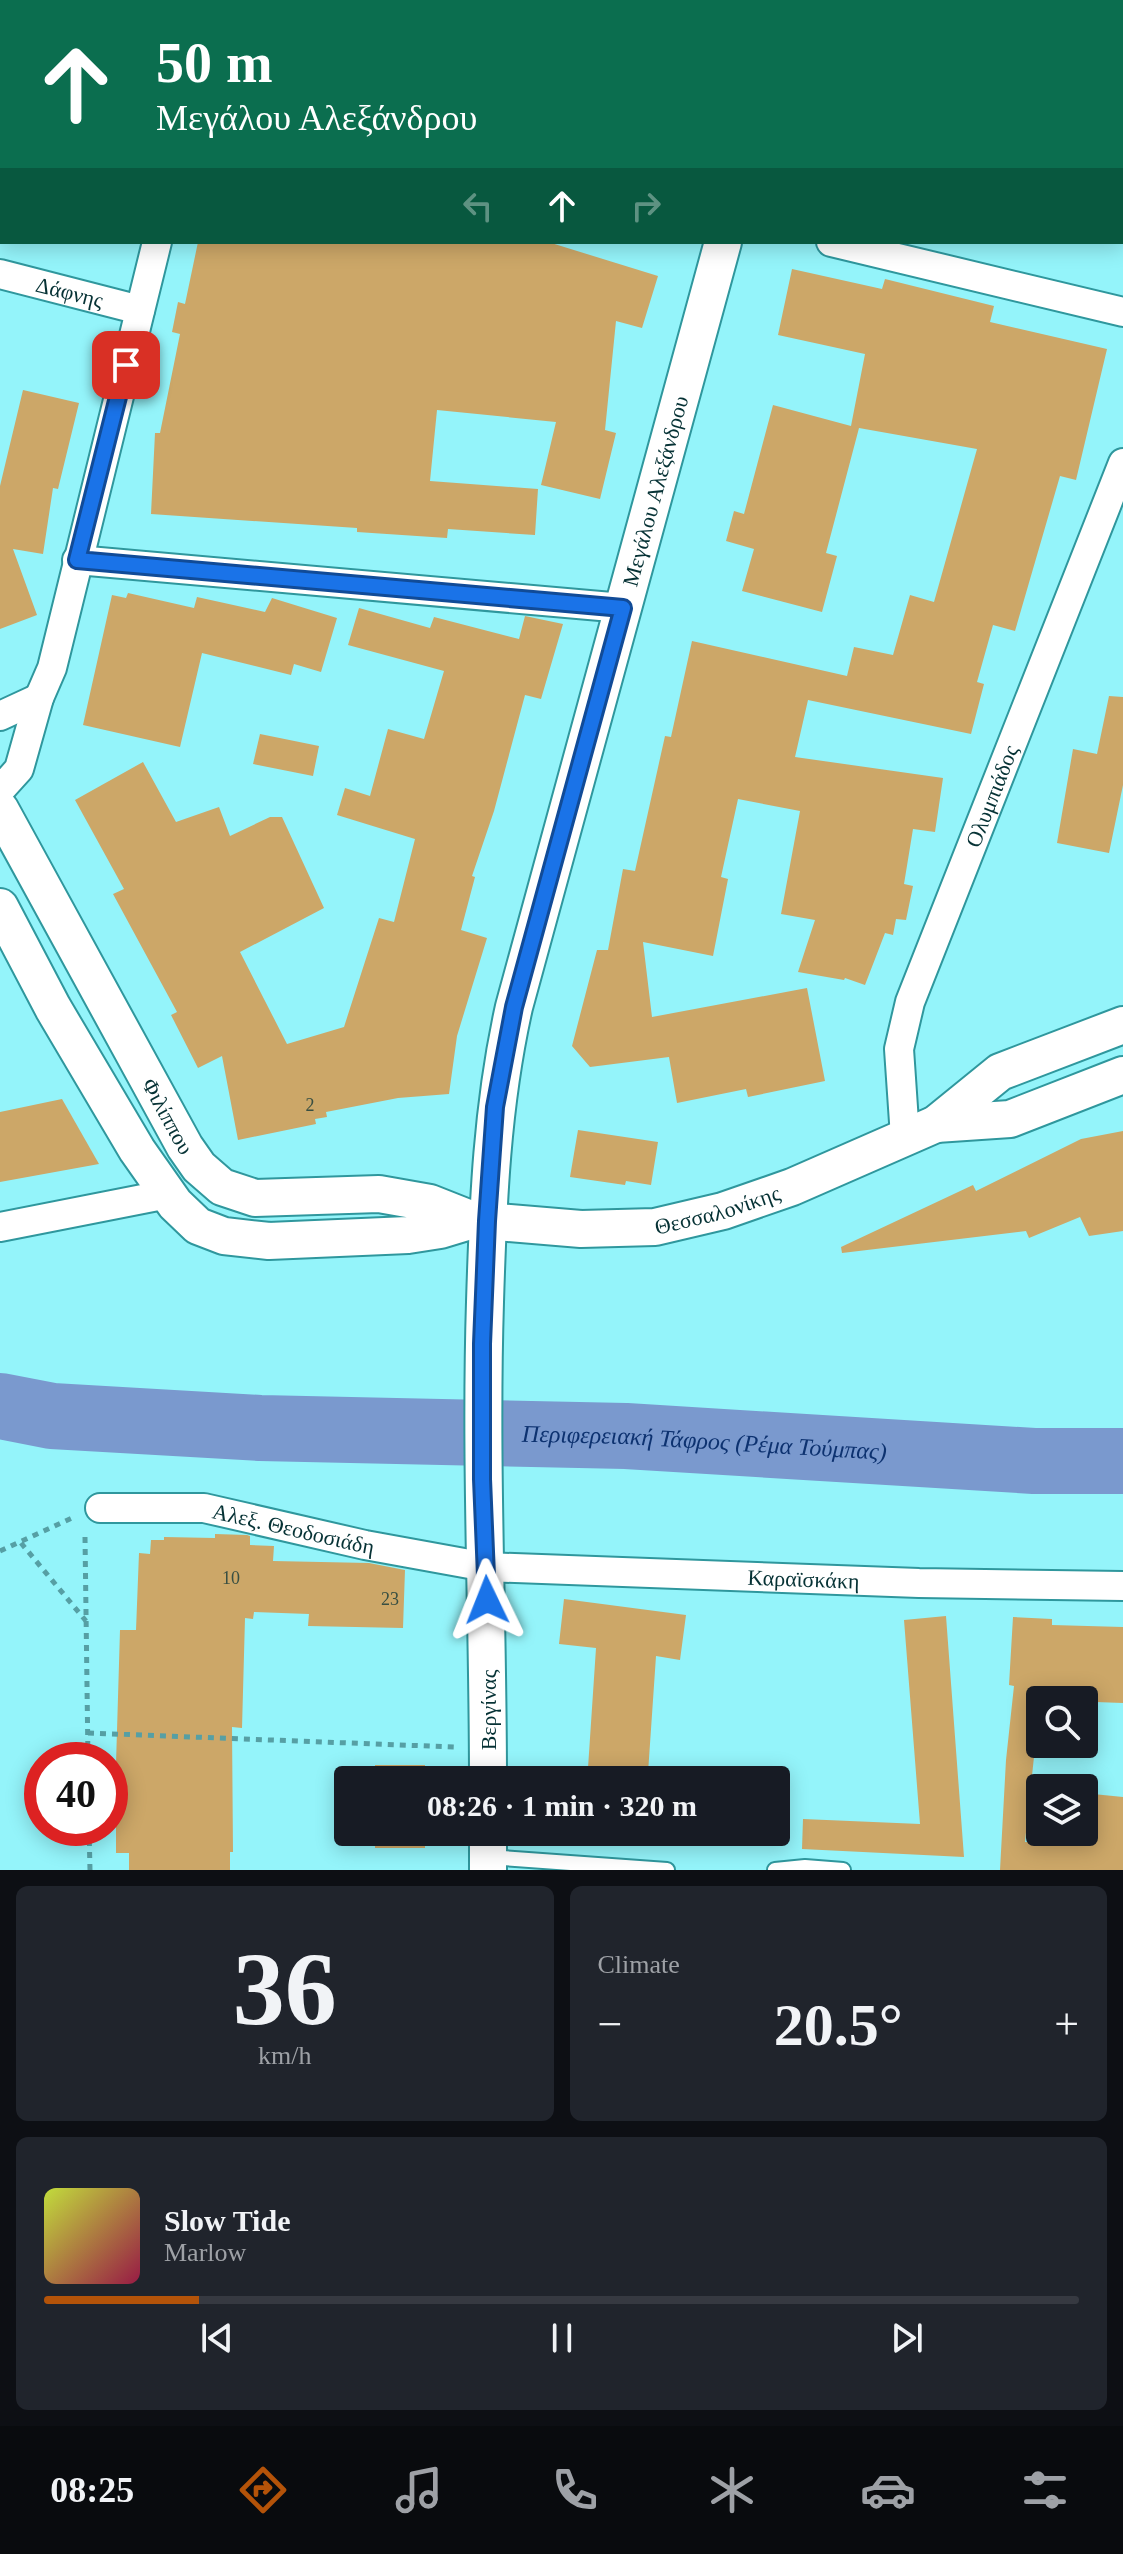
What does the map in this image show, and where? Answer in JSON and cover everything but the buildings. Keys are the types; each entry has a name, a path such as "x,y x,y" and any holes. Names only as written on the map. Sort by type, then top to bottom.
{"street":[{"path":"0,790 19,769 39,698 56,655 156,244"},
{"name":"Μεγάλου Αλεξάνδρου","path":"485,1305 480,1220 507,1036 722,244"},
{"path":"839,244 1123,312"},
{"name":"Δάφνης","path":"0,274 140,310"},
{"name":"Ολυμπιάδος","path":"920,1131 899,1049 910,1002 1123,463"},
{"path":"77,560 623,608"},
{"path":"0,716 39,698"},
{"name":"Φιλίππου","path":"0,809 169,1122 199,1167 211,1179 231,1192 255,1198 379,1194 430,1203 480,1220"},
{"name":"Φιλίππου","path":"0,907 61,1021 137,1150 181,1211 198,1226 213,1234 247,1240 408,1235 480,1220"},
{"name":"Θεσσαλονίκης","path":"480,1220 618,1230 674,1223 723,1211 780,1191 920,1131 1000,1072 1123,1025"},
{"name":"Θεσσαλονίκης","path":"920,1131 1010,1119 1123,1075"},
{"path":"0,1227 168,1194"},
{"name":"Βεργίνας","path":"485,1305 482,1344 488,1764"},
{"name":"Αλεξ. Θεοδοσιάδη","path":"92,1511 204,1508 365,1545 486,1567"},
{"name":"Καραϊσκάκη","path":"486,1567 919,1583 1123,1586"}],"lane":[{"path":"488,1853 667,1870"},
{"path":"775,1870 805,1867 843,1870"}],"path":[{"path":"0,1551 92,1511 86,1622 88,1742"},
{"path":"21,1542 86,1622"},
{"path":"88,1733 488,1764"},
{"path":"89,1846 90,1870"}],"waterway":[{"name":"Περιφερειακή Τάφρος (Ρέμα Τούμπας)","path":"0,1406 52,1416 260,1428 626,1436 1034,1461 1123,1461"}],"route":[{"path":"126,365 77,560 623,608 514,1007 495,1107 482,1344 482,1479 487,1600"}]}
